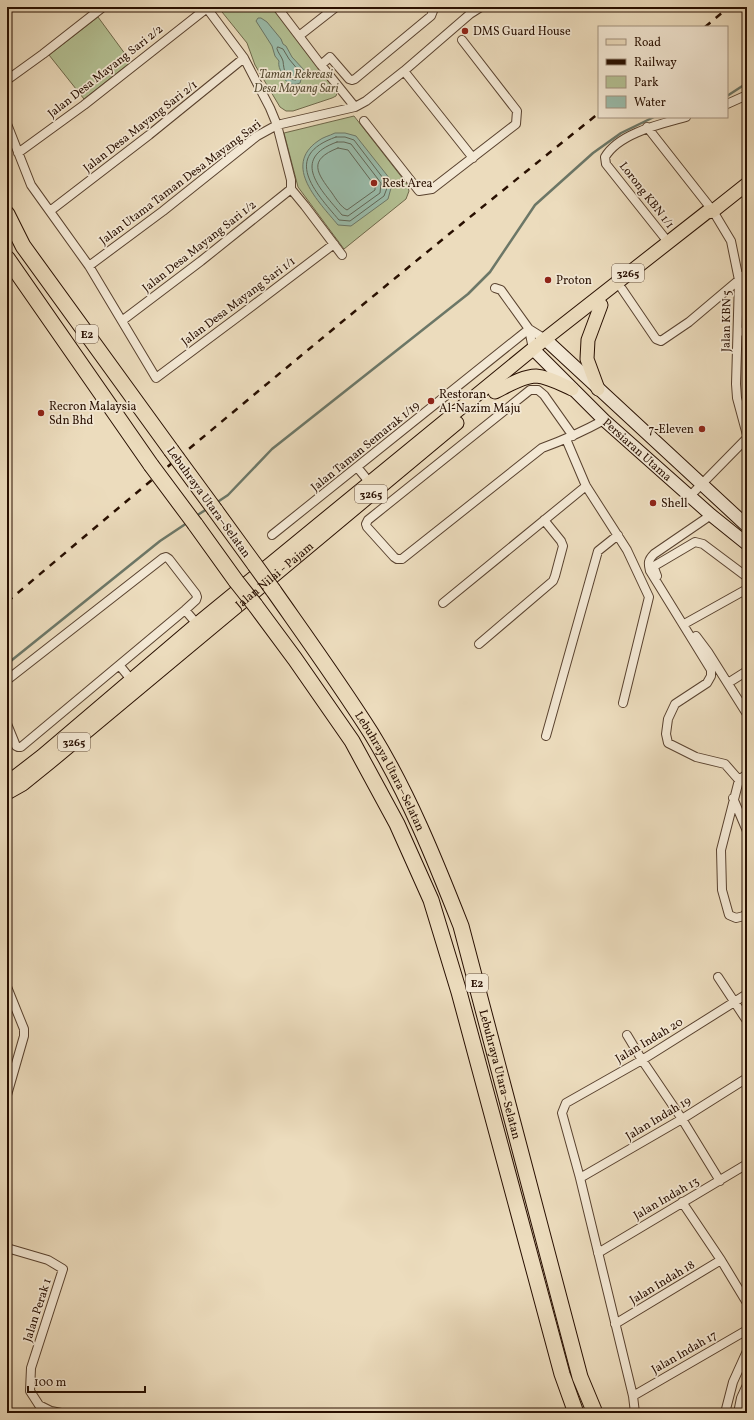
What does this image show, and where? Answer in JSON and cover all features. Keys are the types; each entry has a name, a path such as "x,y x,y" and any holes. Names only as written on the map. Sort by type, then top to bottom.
{"highway":[{"name":"Lebuhraya Utara–Selatan","path":"7,214 23,246 313,647 371,734 396,779 437,864 461,926 580,1377 595,1413"},
{"name":"Lebuhraya Utara–Selatan","path":"7,258 150,465 296,659 352,741 397,824 431,900 459,992 562,1374 576,1413"}],"main road":[{"name":"3265","path":"548,342 601,305 711,216 713,211 747,184"},
{"name":"3265","path":"536,352 668,242 707,212 713,211"},
{"path":"598,389 587,359 588,340 601,305"},
{"name":"Persiaran Utama","path":"548,342 747,526"},
{"name":"Persiaran Utama","path":"536,352 604,420 711,515 747,544"},
{"name":"Jalan Nilai - Pajam","path":"7,783 135,684 495,392 536,352"},
{"name":"Jalan Nilai - Pajam","path":"7,793 23,784 49,763 135,684 197,624 370,483 536,352"},
{"path":"495,392 522,379 535,376 547,378 572,389"}],"street":[{"path":"7,80 103,7"},
{"path":"207,7 244,58 270,108 277,125 292,180 291,189 342,255"},
{"name":"Jalan Desa Mayang Sari 2/2","path":"18,153 84,105 207,7"},
{"path":"277,7 355,107"},
{"path":"299,36 336,7"},
{"path":"321,65 330,57 348,79 355,79 431,16 434,11 433,7"},
{"name":"Jalan Utama Taman Desa Mayang Sari","path":"89,266 163,211 257,136 277,125 355,107 366,101 404,71 470,14 481,7"},
{"path":"364,121 419,192 432,189 516,124 517,110 462,40"},
{"name":"Jalan Desa Mayang Sari 2/1","path":"50,211 149,135 244,58"},
{"path":"404,71 473,158"},
{"path":"728,104 746,98"},
{"path":"647,127 682,118"},
{"path":"7,124 31,185 89,266 122,320"},
{"name":"Lorong KBN 1/1","path":"647,127 626,138 609,150 605,157 606,164 668,242"},
{"name":"Jalan KBN 5","path":"647,127 713,211 731,241 739,280 743,332 736,384 737,398 747,437"},
{"name":"Jalan Desa Mayang Sari 1/2","path":"122,320 201,261 291,189"},
{"name":"Jalan Desa Mayang Sari 1/1","path":"122,320 156,378 334,244"},
{"path":"622,288 656,339 661,342 689,322 747,273"},
{"path":"495,288 501,290 529,329 536,352"},
{"path":"529,329 548,342"},
{"name":"Jalan Taman Semarak 1/19","path":"272,535 529,329"},
{"path":"604,420 569,438 542,448 402,559 397,559 394,557 366,524 368,520 530,390 538,390 544,396 569,438 586,486 627,550 649,598 623,703"},
{"path":"690,496 747,437"},
{"path":"357,467 370,483"},
{"path":"443,603 586,486"},
{"path":"711,515 654,554 649,559 648,565 650,571 711,670 711,676 707,683 675,704 668,719 666,734 668,743 696,757 725,764 738,780"},
{"path":"479,644 553,580 563,546 561,541 544,520"},
{"path":"546,736 598,550 618,535"},
{"path":"747,577 700,542 695,542 656,565 654,568 655,573 686,623 708,652 747,714"},
{"path":"7,680 163,558 166,557 169,559 196,594 196,600 185,610 22,747 16,746 7,724"},
{"path":"686,623 747,589"},
{"path":"185,610 197,624"},
{"path":"120,666 135,684"},
{"path":"728,683 747,671"},
{"path":"747,774 738,780 721,850 722,890 729,915 736,918 744,916 747,912"},
{"path":"733,798 747,831"},
{"path":"718,977 747,1021"},
{"path":"7,987 24,1030 24,1036 8,1084 7,1095"},
{"name":"Jalan Indah 20","path":"580,1178 562,1113 563,1107 566,1103 642,1060 747,994"},
{"path":"626,1035 682,1119 720,1181"},
{"name":"Jalan Indah 19","path":"580,1178 682,1119 747,1078"},
{"name":"Jalan Indah 13","path":"598,1253 682,1202 746,1167"},
{"path":"580,1178 635,1413"},
{"path":"682,1202 721,1260 747,1304"},
{"name":"Jalan Perak 1","path":"7,1248 48,1260 63,1269 31,1368 30,1391 39,1405 51,1411 61,1413"},
{"name":"Jalan Indah 18","path":"615,1324 721,1260"},
{"name":"Jalan Indah 17","path":"632,1396 747,1330"},
{"path":"725,1413 733,1382 747,1351"},
{"path":"738,1413 747,1385"}],"green space":[{"name":"Taman Rekreasi Desa Mayang Sari","path":"218,7 275,7 338,90 336,96 293,111 286,111 280,107 255,65 247,43"},
{"path":"98,17 131,62 84,99 49,55"},
{"path":"354,116 407,184 409,191 406,199 344,249 298,187 284,133"}],"water":[{"path":"258,18 261,18 267,22 286,46 292,57 304,70 305,74 302,76 300,83 291,84 283,77 279,68 279,61 275,56 272,46 256,21"},
{"path":"335,133 345,133 356,136 390,179 391,188 388,199 351,226 338,225 314,195 307,184 303,172 303,161 308,151 320,140"}],"waterway":[{"path":"728,95 747,83"},
{"path":"216,503 228,495 272,449 468,294 490,272 535,205 593,153 621,133 652,118"},
{"path":"196,516 207,509"},
{"path":"7,664 160,541 187,523"}],"railway":[{"path":"706,26 729,7"},
{"path":"7,602 301,356 598,114"}],"place":[{"name":"DMS Guard House","path":"465,31"},
{"name":"Rest Area","path":"374,183"},
{"name":"Proton","path":"548,280"},
{"name":"Restoran Al-Nazim Maju","path":"431,401"},
{"name":"Recron Malaysia Sdn Bhd","path":"41,413"},
{"name":"7-Eleven","path":"702,429"},
{"name":"Shell","path":"653,503"}]}
